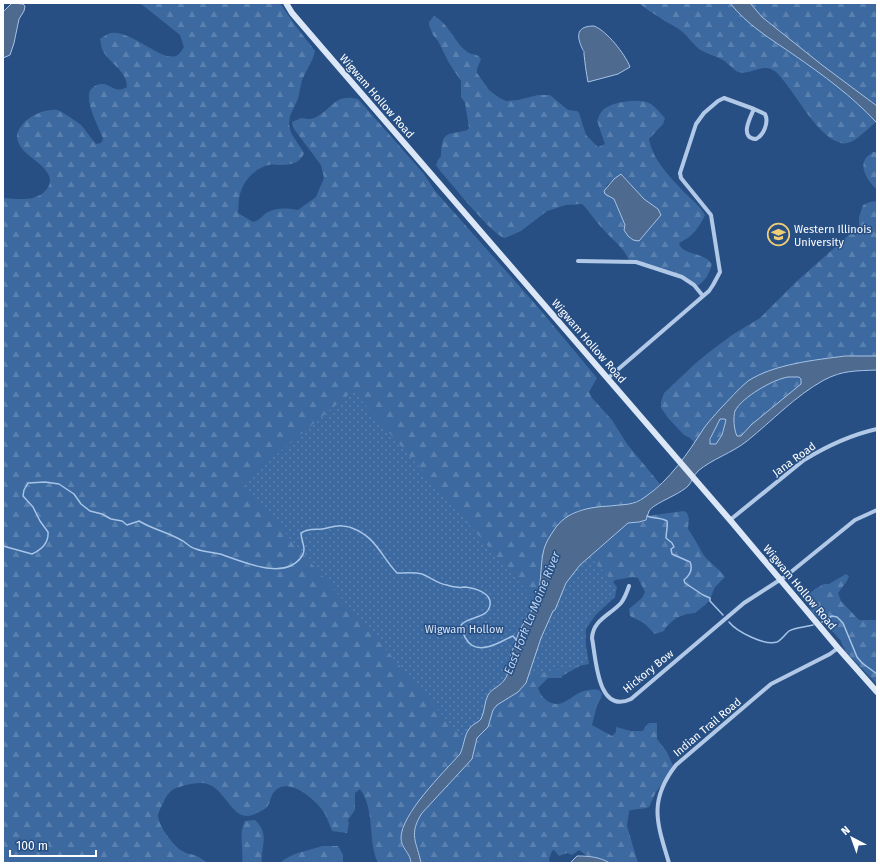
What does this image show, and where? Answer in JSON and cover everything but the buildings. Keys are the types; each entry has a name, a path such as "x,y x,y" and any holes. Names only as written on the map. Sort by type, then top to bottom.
{"street":[{"name":"Wigwam Hollow Road","path":"286,3 292,13 678,459 877,692"},
{"path":"608,378 714,285 720,272 712,219 709,210 681,178 680,173 696,124 704,113 724,98 763,112 767,116 767,120 761,136 754,139 748,135 746,129 754,109"},
{"path":"578,261 636,262 682,277 694,285 703,296"},
{"name":"Jana Road","path":"730,520 804,460 840,440 877,428"},
{"path":"780,579 855,520 877,510"},
{"name":"Hickory Bow","path":"629,586 621,603 596,624 592,633 602,689 607,697 616,702 630,699 744,603 780,579"},
{"name":"Indian Trail Road","path":"669,863 658,825 657,808 661,790 665,781 676,765 771,684 830,654 838,648"}],"green space":[{"path":"140,3 280,3 315,51 302,80 298,99 290,116 289,124 291,133 304,153 297,162 287,165 264,166 256,171 245,183 240,194 238,213 253,222 266,213 274,210 286,208 298,210 316,197 324,178 321,165 294,129 292,122 301,118 314,118 343,98 358,99 424,174 435,191 537,306 597,378 589,392 592,398 612,420 627,444 660,484 646,497 628,505 580,510 573,513 541,580 534,606 465,736 460,754 410,812 402,828 402,845 411,860 411,863 378,863 373,845 368,807 360,789 355,793 355,810 348,820 349,823 347,833 332,831 322,809 304,793 296,789 282,787 276,790 273,793 269,805 264,810 247,816 240,814 235,810 214,787 199,783 176,788 168,793 158,815 162,828 180,850 197,856 208,863 3,863 3,198 32,198 42,194 49,184 50,179 48,173 29,156 20,145 17,136 19,129 25,122 38,113 57,110 81,125 96,144 101,143 103,139 89,103 91,90 100,84 104,84 115,89 123,89 127,87 121,71 108,58 102,49 100,39 111,33 119,33 170,57 176,56 182,51 184,47 180,35"},
{"path":"639,3 730,3 751,24 835,85 876,122 855,140 850,142 841,143 832,139 814,122 776,72 771,69 762,68 743,73 738,72 723,60 699,49 680,30"},
{"path":"750,3 877,3 877,106 822,65 762,17"},
{"path":"434,16 439,19 466,51 481,59 477,73 489,90 498,97 506,101 518,100 538,95 550,95 568,110 577,111 579,113 586,135 598,147 605,144 597,121 603,110 607,107 618,103 638,101 649,103 655,108 665,118 663,124 649,139 654,155 669,175 699,206 705,215 695,232 679,243 684,250 703,257 712,264 708,275 704,280 696,287 688,281 629,261 621,248 582,204 566,205 547,211 521,231 505,238 491,229 436,165 441,156 444,137 467,130 469,128 465,103 461,97 461,81 433,35 429,22","holes":["622,174 644,199 658,209 656,221 639,241 625,225 614,199 611,197 606,186"]},
{"path":"873,152 877,152 877,190 868,179 863,166 867,157"},
{"path":"877,201 877,356 845,356 815,360 775,369 705,427 695,443 684,435 661,408 664,393 708,353 732,335 760,318 797,281 859,226 859,217 863,205"},
{"path":"788,377 799,377 801,379 801,384 751,425 741,436 737,436 734,417 738,406 758,390 775,381"},
{"name":"Wigwam Hollow","path":"353,391 546,613 583,548 617,587 615,597 588,622 584,634 589,664 525,676 490,711 476,754 242,483"},
{"path":"720,418 725,418 726,420 722,435 716,444 710,444 712,435"},
{"path":"684,511 687,513 689,519 688,529 703,554 725,577 715,587 709,601 695,613 676,618 666,627 664,631 655,634 644,623 630,616 629,609 642,598 645,592 638,578 633,577 615,580 605,593 601,607 586,629 585,663 562,676 562,678 548,678 538,688 541,695 547,701 554,704 564,702 583,691 599,690 602,694 597,705 592,725 612,736 616,732 616,727 631,731 643,731 649,723 657,723 657,739 667,752 674,768 656,792 649,807 629,811 627,826 638,863 610,863 602,859 587,856 579,850 572,855 567,853 559,856 554,850 552,851 549,859 550,863 421,863 414,833 415,827 422,813 472,759 477,738 488,727 493,710 497,705 518,692 530,672 580,565 628,523 646,520 647,516"},
{"path":"846,574 849,576 847,581 838,593 841,601 859,620 877,620 877,684 846,652 841,641 834,633 811,611 806,598 815,589 824,584 829,584"},
{"path":"255,820 263,831 264,836 262,863 242,863 243,826 245,821"},
{"path":"322,846 338,846 343,855 343,863 280,863 290,856"}],"water":[{"path":"12,3 23,4 25,6 19,19 10,55 3,58 3,12"},
{"path":"730,3 750,3 762,17 822,65 877,106 877,123 837,86 752,25"},
{"path":"588,26 594,26 610,38 624,56 630,67 618,74 588,82 584,51 580,43 579,32"},
{"path":"621,174 644,199 658,209 661,215 639,241 633,240 628,236 624,230 625,225 614,199 605,194 604,191 614,179"},
{"name":"East Fork La Moine River","path":"845,356 877,356 877,370 837,374 813,386 793,401 747,441 698,471 684,489 652,508 649,511 646,520 628,523 580,565 566,583 555,610 553,611 541,638 526,683 518,692 497,705 493,710 488,727 477,738 472,759 422,813 415,827 414,833 421,863 411,863 411,860 401,842 403,828 408,817 424,794 460,754 470,727 481,719 488,695 499,686 507,676 511,655 519,632 537,599 545,546 559,524 571,514 579,511 628,504 641,500 663,483 678,466 704,428 720,409 741,387 758,375 770,370 808,361","holes":["799,377 801,379 801,384 751,425 741,436 737,436 734,417 735,411 744,400 767,385 782,378","720,419 726,420 722,435 716,444 710,444 710,439"]},
{"path":"577,856 594,857 610,863 570,863"}],"waterway":[{"name":"East Fork La Moine River","path":"3,546 32,554 38,551 46,543 48,532 40,521 33,507 23,496 24,490 28,483 45,482 59,484 74,494 81,504 90,511 102,514 111,519 122,521 127,525 139,521 176,537 190,546 202,551 220,554 251,565 274,569 285,568 294,564 302,556 304,548 301,533 304,531 346,526 367,536 397,573 422,574 437,582 457,587 465,587 486,594 490,601 490,605 486,613 468,620 461,625 465,638 472,645 482,648 489,647 513,636 518,642"},
{"path":"647,516 667,521 666,538 674,547 671,549 672,554 690,562 691,565 690,572 684,580 685,583 710,598 710,601 723,615"},
{"path":"822,622 832,616 837,617 843,623 857,657 862,663 877,674"},
{"path":"729,622 745,634 759,640 772,643 779,641 791,630 813,625"}],"place":[{"name":"Western Illinois University","path":"778,235"}]}
